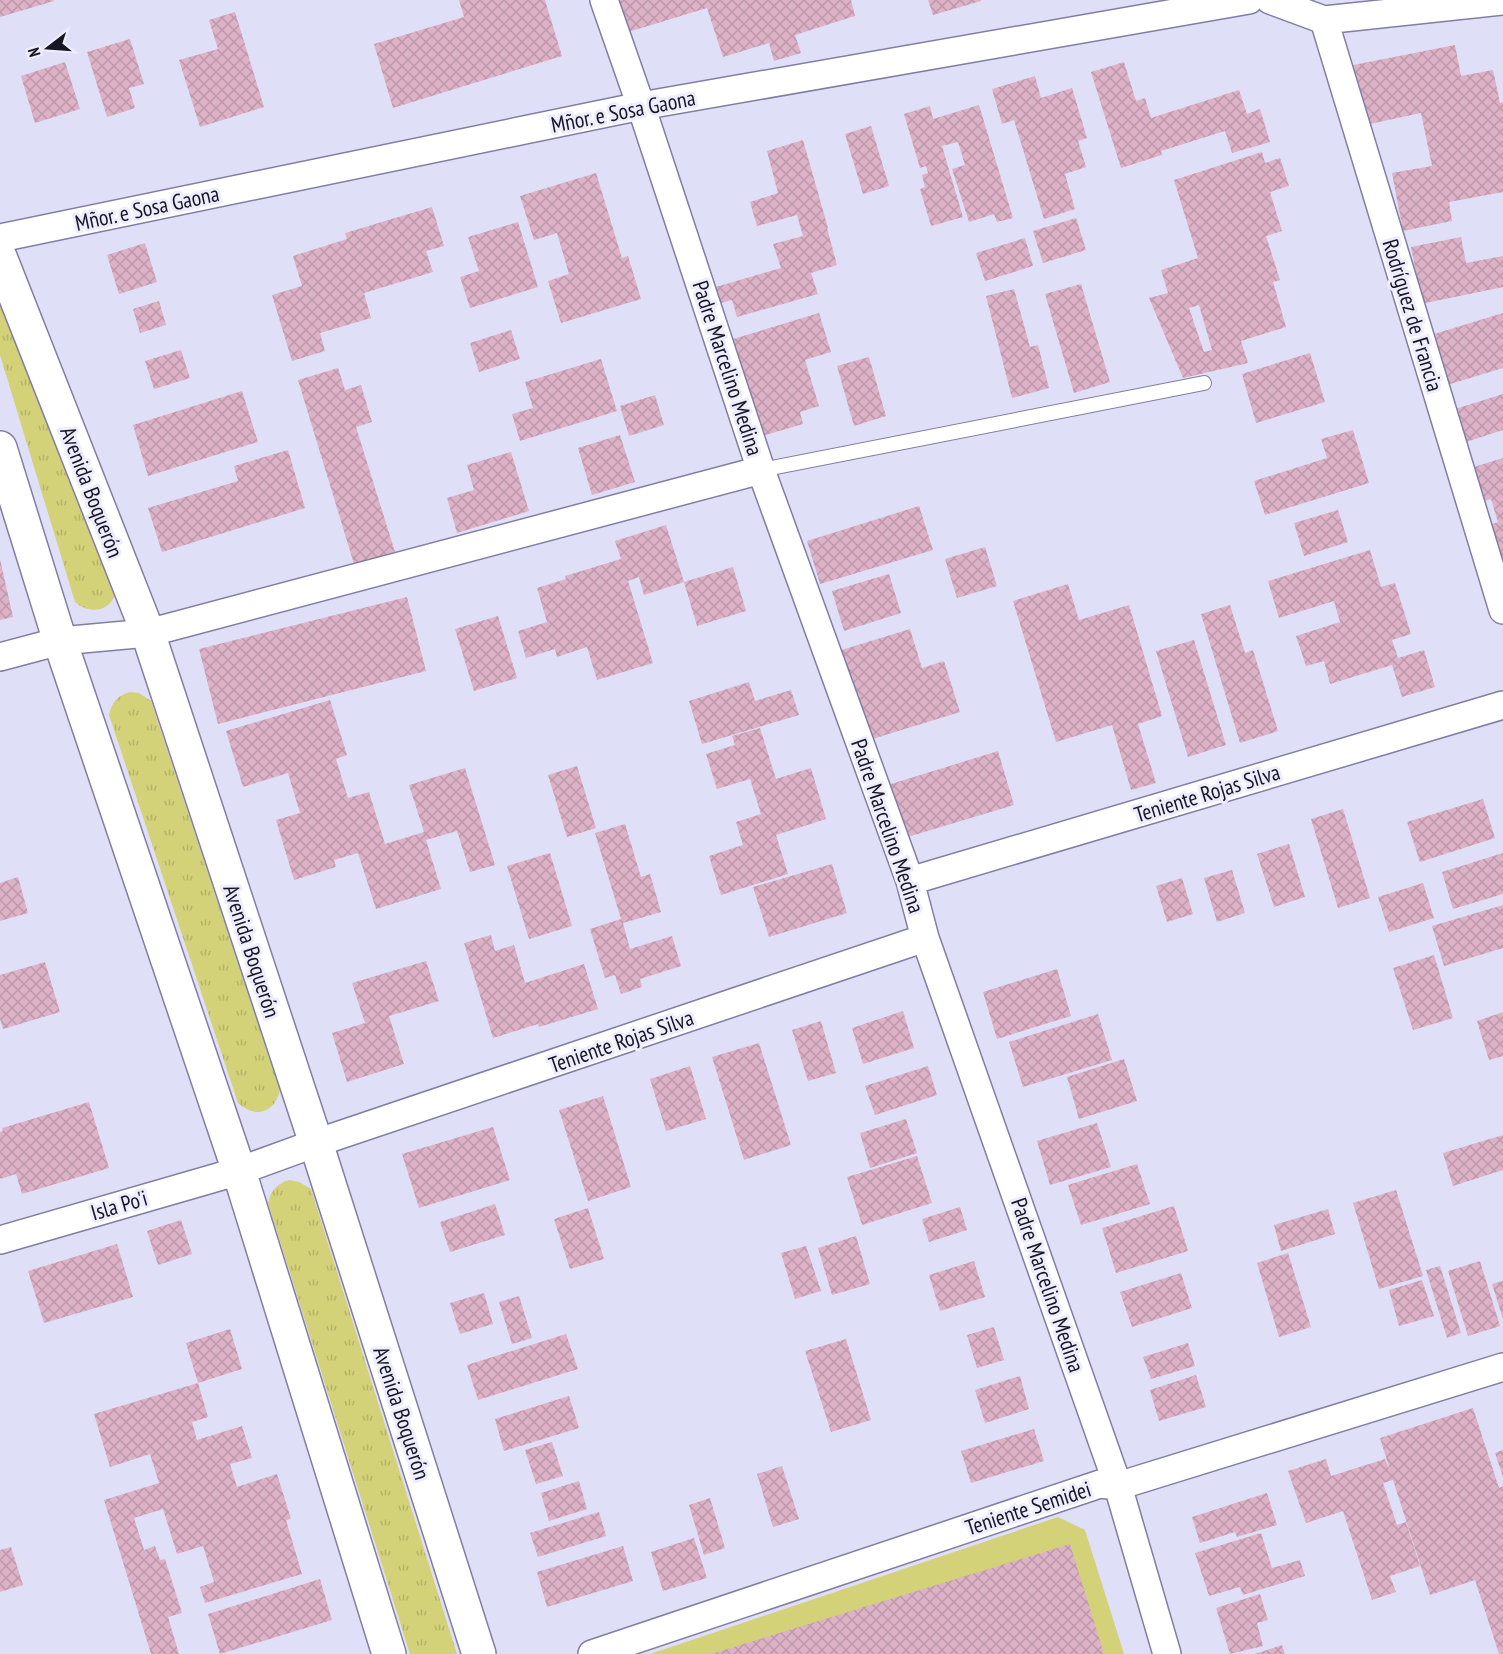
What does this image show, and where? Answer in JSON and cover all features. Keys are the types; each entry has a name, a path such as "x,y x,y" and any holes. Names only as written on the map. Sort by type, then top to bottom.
{"street":[{"name":"Padre Marcelino Medina","path":"604,0 761,470 910,881 926,938 1118,1486 1167,1654"},
{"name":"Mñor. e Sosa Gaona","path":"0,238 641,106 1249,0"},
{"path":"1270,0 1324,20 1503,1"},
{"name":"Rodríguez de Francia","path":"1324,20 1503,610"},
{"name":"Avenida Boquerón","path":"0,257 148,633 316,1143 479,1654"},
{"path":"0,448 60,641 239,1171 390,1654"},
{"path":"0,657 60,641 148,633 761,470"},
{"name":"Teniente Rojas Silva","path":"910,881 1503,705"},
{"name":"Teniente Rojas Silva","path":"239,1171 926,938"},
{"name":"Isla Po'i","path":"0,1240 239,1171"},
{"name":"Teniente Semidei","path":"592,1654 1100,1484 1118,1486 1503,1367"}],"lane":[{"path":"761,470 1204,383"}],"green space":[{"path":"0,304 117,588 111,602 100,609 88,609 75,602 0,355"},
{"path":"130,692 139,693 151,701 280,1090 274,1104 264,1111 251,1111 238,1103 109,715 116,700"},
{"path":"289,1180 299,1182 311,1189 457,1654 410,1654 268,1203 275,1188"},
{"path":"1058,1517 1085,1530 1124,1654 650,1654"}],"building":[{"path":"0,0 53,0 54,1 0,17"},
{"path":"459,0 545,0 562,56 393,108 374,44 464,17"},
{"path":"604,0 851,0 855,16 795,35 801,53 774,61 769,43 723,57 707,8 615,36"},
{"path":"928,0 981,0 981,1 933,15"},
{"path":"235,12 264,107 200,127 179,60 218,49 209,20"},
{"path":"130,39 144,84 129,88 135,108 107,117 87,52"},
{"path":"1455,45 1461,76 1493,70 1500,103 1503,102 1503,192 1449,202 1452,221 1403,231 1392,173 1432,166 1421,113 1351,128 1338,68"},
{"path":"65,62 80,109 35,123 21,76"},
{"path":"1124,62 1136,101 1145,98 1151,118 1239,90 1247,114 1260,109 1270,142 1232,153 1225,131 1161,151 1162,155 1121,168 1091,72"},
{"path":"1035,76 1041,98 1072,88 1087,138 1078,141 1086,167 1065,174 1075,209 1044,219 1014,120 1002,124 992,89"},
{"path":"979,105 1013,218 997,222 994,214 969,222 952,169 965,165 958,142 942,146 963,217 931,226 920,189 925,187 922,175 928,173 926,166 920,168 904,114 930,106 933,119"},
{"path":"871,126 889,186 863,194 845,134"},
{"path":"803,140 837,265 811,273 818,294 737,317 732,300 717,304 712,288 781,268 773,244 803,236 797,215 757,226 750,202 778,193 767,151"},
{"path":"1262,152 1265,163 1280,158 1289,186 1270,192 1282,231 1266,236 1280,280 1273,282 1286,327 1241,341 1248,363 1183,378 1149,298 1168,293 1161,270 1198,258 1174,180","holes":["1199,305 1212,350 1204,352 1189,308"]},
{"path":"596,173 622,258 628,256 641,299 561,323 548,281 569,274 557,233 534,240 520,196"},
{"path":"432,207 444,246 426,251 433,272 364,293 371,318 320,333 325,351 292,361 272,295 302,286 293,256 347,239 345,233"},
{"path":"1076,218 1086,250 1043,263 1033,231"},
{"path":"518,222 538,287 470,308 460,277 479,271 468,237"},
{"path":"1461,237 1466,263 1503,256 1503,287 1411,306 1405,276 1416,273 1411,247"},
{"path":"1025,238 1033,266 985,281 976,253"},
{"path":"145,243 157,282 119,294 107,255"},
{"path":"1081,284 1110,382 1074,393 1045,294"},
{"path":"1014,289 1030,347 1038,345 1049,388 1012,398 986,296"},
{"path":"159,301 166,325 140,333 133,309"},
{"path":"819,313 831,352 805,360 819,406 800,412 803,424 762,436 733,339"},
{"path":"1503,313 1503,368 1447,385 1431,335"},
{"path":"511,330 520,359 479,372 470,343"},
{"path":"181,350 190,378 154,389 145,361"},
{"path":"1310,353 1325,402 1256,423 1242,374"},
{"path":"869,357 886,416 854,426 837,366"},
{"path":"601,359 617,411 520,441 512,414 533,408 525,382"},
{"path":"338,368 345,390 361,385 372,422 356,427 395,552 354,564 298,380"},
{"path":"242,391 258,442 148,476 133,425"},
{"path":"1503,394 1503,430 1463,443 1452,410"},
{"path":"655,395 664,425 629,436 620,406"},
{"path":"1353,430 1369,483 1265,515 1254,481 1327,458 1321,439"},
{"path":"620,435 635,482 592,495 578,448"},
{"path":"288,450 305,508 162,552 148,508 238,481 234,466"},
{"path":"511,452 529,511 457,533 447,498 474,490 467,465"},
{"path":"1503,458 1503,558 1498,559 1487,526 1498,522 1491,499 1475,504 1464,470"},
{"path":"919,506 933,550 820,584 807,541"},
{"path":"1338,510 1348,542 1304,556 1294,523"},
{"path":"666,525 684,582 644,595 639,577 628,581 653,663 597,680 587,647 557,657 555,649 526,658 518,631 547,622 537,588 566,579 565,576 621,559 615,541"},
{"path":"985,547 997,586 957,598 945,559"},
{"path":"1370,550 1381,587 1395,583 1411,634 1392,640 1398,658 1424,650 1435,687 1402,697 1392,665 1330,684 1324,661 1306,666 1296,636 1340,622 1334,601 1279,618 1268,581"},
{"path":"0,559 13,617 0,620"},
{"path":"733,567 746,611 697,626 684,582"},
{"path":"889,574 901,613 844,631 832,591"},
{"path":"1068,584 1079,620 1129,605 1162,716 1138,724 1156,783 1131,790 1112,725 1056,742 1013,601"},
{"path":"407,597 426,671 218,724 199,649"},
{"path":"1230,605 1245,653 1253,650 1278,731 1240,743 1201,614"},
{"path":"498,616 517,678 474,691 455,629"},
{"path":"910,629 922,668 944,661 960,712 850,746 835,652"},
{"path":"1194,640 1226,745 1188,757 1156,651"},
{"path":"749,682 755,701 791,690 799,715 702,744 689,701"},
{"path":"330,700 347,755 336,759 348,798 369,792 385,844 424,832 409,785 465,768 495,865 470,872 457,831 426,840 441,889 376,909 358,853 334,860 336,867 294,880 276,820 300,813 288,773 243,787 226,731"},
{"path":"760,728 776,779 811,768 826,819 776,835 788,874 721,895 709,856 743,845 736,822 761,814 750,779 717,789 706,754 735,745 732,736"},
{"path":"998,751 1014,805 891,842 875,789"},
{"path":"577,766 596,828 567,837 548,775"},
{"path":"1483,799 1495,838 1420,862 1407,822"},
{"path":"1343,809 1370,898 1338,908 1311,819"},
{"path":"625,824 641,877 650,874 661,912 623,923 630,949 672,936 681,966 640,979 642,987 621,994 615,975 605,978 590,929 621,919 595,833"},
{"path":"1289,844 1305,897 1274,907 1257,854"},
{"path":"550,853 572,926 529,939 507,866"},
{"path":"1503,853 1503,894 1453,909 1442,872"},
{"path":"832,864 847,913 769,937 753,887"},
{"path":"1232,870 1245,913 1217,922 1204,878"},
{"path":"18,877 28,913 0,921 0,883"},
{"path":"1182,878 1193,914 1167,922 1156,886"},
{"path":"1423,883 1434,918 1389,932 1378,897"},
{"path":"1503,905 1503,948 1444,966 1432,926"},
{"path":"491,935 495,951 514,945 525,983 584,964 598,1009 493,1038 464,943"},
{"path":"1434,955 1453,1018 1413,1030 1393,968"},
{"path":"426,961 439,1001 389,1016 404,1064 347,1082 332,1033 365,1023 352,983"},
{"path":"45,962 60,1012 3,1029 0,1019 0,975"},
{"path":"1057,969 1071,1016 997,1039 983,992"},
{"path":"903,1011 914,1048 863,1064 852,1028"},
{"path":"1503,1012 1503,1056 1489,1060 1477,1021"},
{"path":"1098,1014 1112,1060 1023,1087 1009,1042"},
{"path":"821,1021 836,1073 808,1081 792,1030"},
{"path":"759,1043 791,1145 744,1160 712,1057"},
{"path":"1124,1059 1137,1101 1079,1119 1067,1077"},
{"path":"690,1066 706,1119 666,1131 650,1079"},
{"path":"928,1066 937,1095 875,1115 865,1086"},
{"path":"603,1096 631,1187 588,1201 559,1110"},
{"path":"89,1102 109,1168 22,1194 16,1174 0,1179 0,1132 3,1131 2,1128"},
{"path":"906,1119 917,1153 870,1168 860,1133"},
{"path":"1097,1123 1111,1167 1050,1185 1037,1141"},
{"path":"493,1127 510,1180 419,1208 402,1154"},
{"path":"1503,1135 1503,1170 1453,1186 1443,1153"},
{"path":"917,1156 932,1203 862,1225 847,1177"},
{"path":"1137,1164 1150,1204 1081,1225 1068,1185"},
{"path":"1396,1190 1423,1276 1379,1289 1353,1203"},
{"path":"495,1204 505,1235 450,1252 440,1222"},
{"path":"1174,1206 1188,1251 1116,1273 1102,1228"},
{"path":"960,1207 967,1230 929,1242 922,1219"},
{"path":"588,1208 604,1259 570,1269 554,1219"},
{"path":"1328,1209 1335,1234 1281,1251 1274,1225"},
{"path":"181,1220 192,1254 158,1265 147,1231"},
{"path":"856,1236 870,1284 832,1295 818,1248"},
{"path":"117,1244 133,1297 44,1323 28,1271"},
{"path":"806,1246 821,1291 795,1299 781,1253"},
{"path":"1288,1253 1311,1327 1279,1337 1257,1263"},
{"path":"974,1261 985,1297 940,1311 929,1275"},
{"path":"1480,1261 1500,1326 1468,1336 1448,1271"},
{"path":"1440,1266 1461,1333 1447,1338 1426,1270"},
{"path":"1181,1273 1192,1308 1132,1327 1120,1292"},
{"path":"1422,1280 1434,1316 1399,1326 1389,1290"},
{"path":"1503,1281 1503,1319 1492,1284"},
{"path":"484,1293 493,1324 460,1334 450,1303"},
{"path":"519,1296 532,1338 512,1344 499,1302"},
{"path":"994,1327 1004,1360 977,1368 967,1335"},
{"path":"230,1329 242,1369 198,1383 186,1343"},
{"path":"566,1334 578,1369 478,1400 467,1365"},
{"path":"846,1339 871,1420 831,1432 805,1351"},
{"path":"1188,1343 1195,1366 1151,1379 1143,1357"},
{"path":"1196,1375 1206,1407 1159,1421 1150,1390"},
{"path":"1020,1376 1029,1409 985,1423 975,1390"},
{"path":"198,1383 208,1417 192,1422 197,1440 242,1426 252,1458 230,1464 237,1487 277,1474 291,1519 286,1520 302,1574 205,1603 200,1587 214,1582 203,1546 177,1554 163,1509 134,1518 144,1550 155,1546 160,1560 165,1559 182,1613 168,1617 179,1654 151,1654 104,1500 159,1483 150,1454 110,1467 94,1414"},
{"path":"569,1396 579,1428 504,1451 495,1419"},
{"path":"1473,1408 1499,1488 1503,1486 1503,1654 1499,1654 1475,1580 1430,1595 1393,1480 1383,1483 1397,1525 1406,1522 1420,1566 1390,1576 1396,1592 1372,1600 1343,1511 1306,1523 1288,1471 1326,1459 1331,1476 1385,1459 1390,1470 1380,1438"},
{"path":"1034,1429 1044,1461 971,1483 961,1451"},
{"path":"552,1442 563,1476 536,1484 525,1450"},
{"path":"1503,1450 1503,1477 1495,1453"},
{"path":"782,1466 799,1519 773,1527 757,1474"},
{"path":"579,1481 587,1509 549,1521 541,1493"},
{"path":"1267,1493 1277,1525 1237,1537 1235,1532 1200,1543 1192,1517"},
{"path":"710,1498 725,1548 704,1555 689,1505"},
{"path":"599,1512 606,1536 538,1557 530,1533"},
{"path":"1261,1533 1272,1568 1300,1560 1305,1576 1243,1595 1240,1587 1209,1596 1195,1553"},
{"path":"694,1538 707,1578 663,1591 651,1552"},
{"path":"1070,1544 1104,1654 714,1654 714,1653"},
{"path":"623,1546 633,1581 547,1607 537,1572"},
{"path":"11,1547 23,1585 0,1592 0,1550"},
{"path":"320,1579 332,1620 220,1654 208,1614"},
{"path":"1260,1594 1268,1620 1257,1623 1263,1646 1230,1654 1216,1608"},
{"path":"1282,1645 1285,1654 1255,1654"}]}
